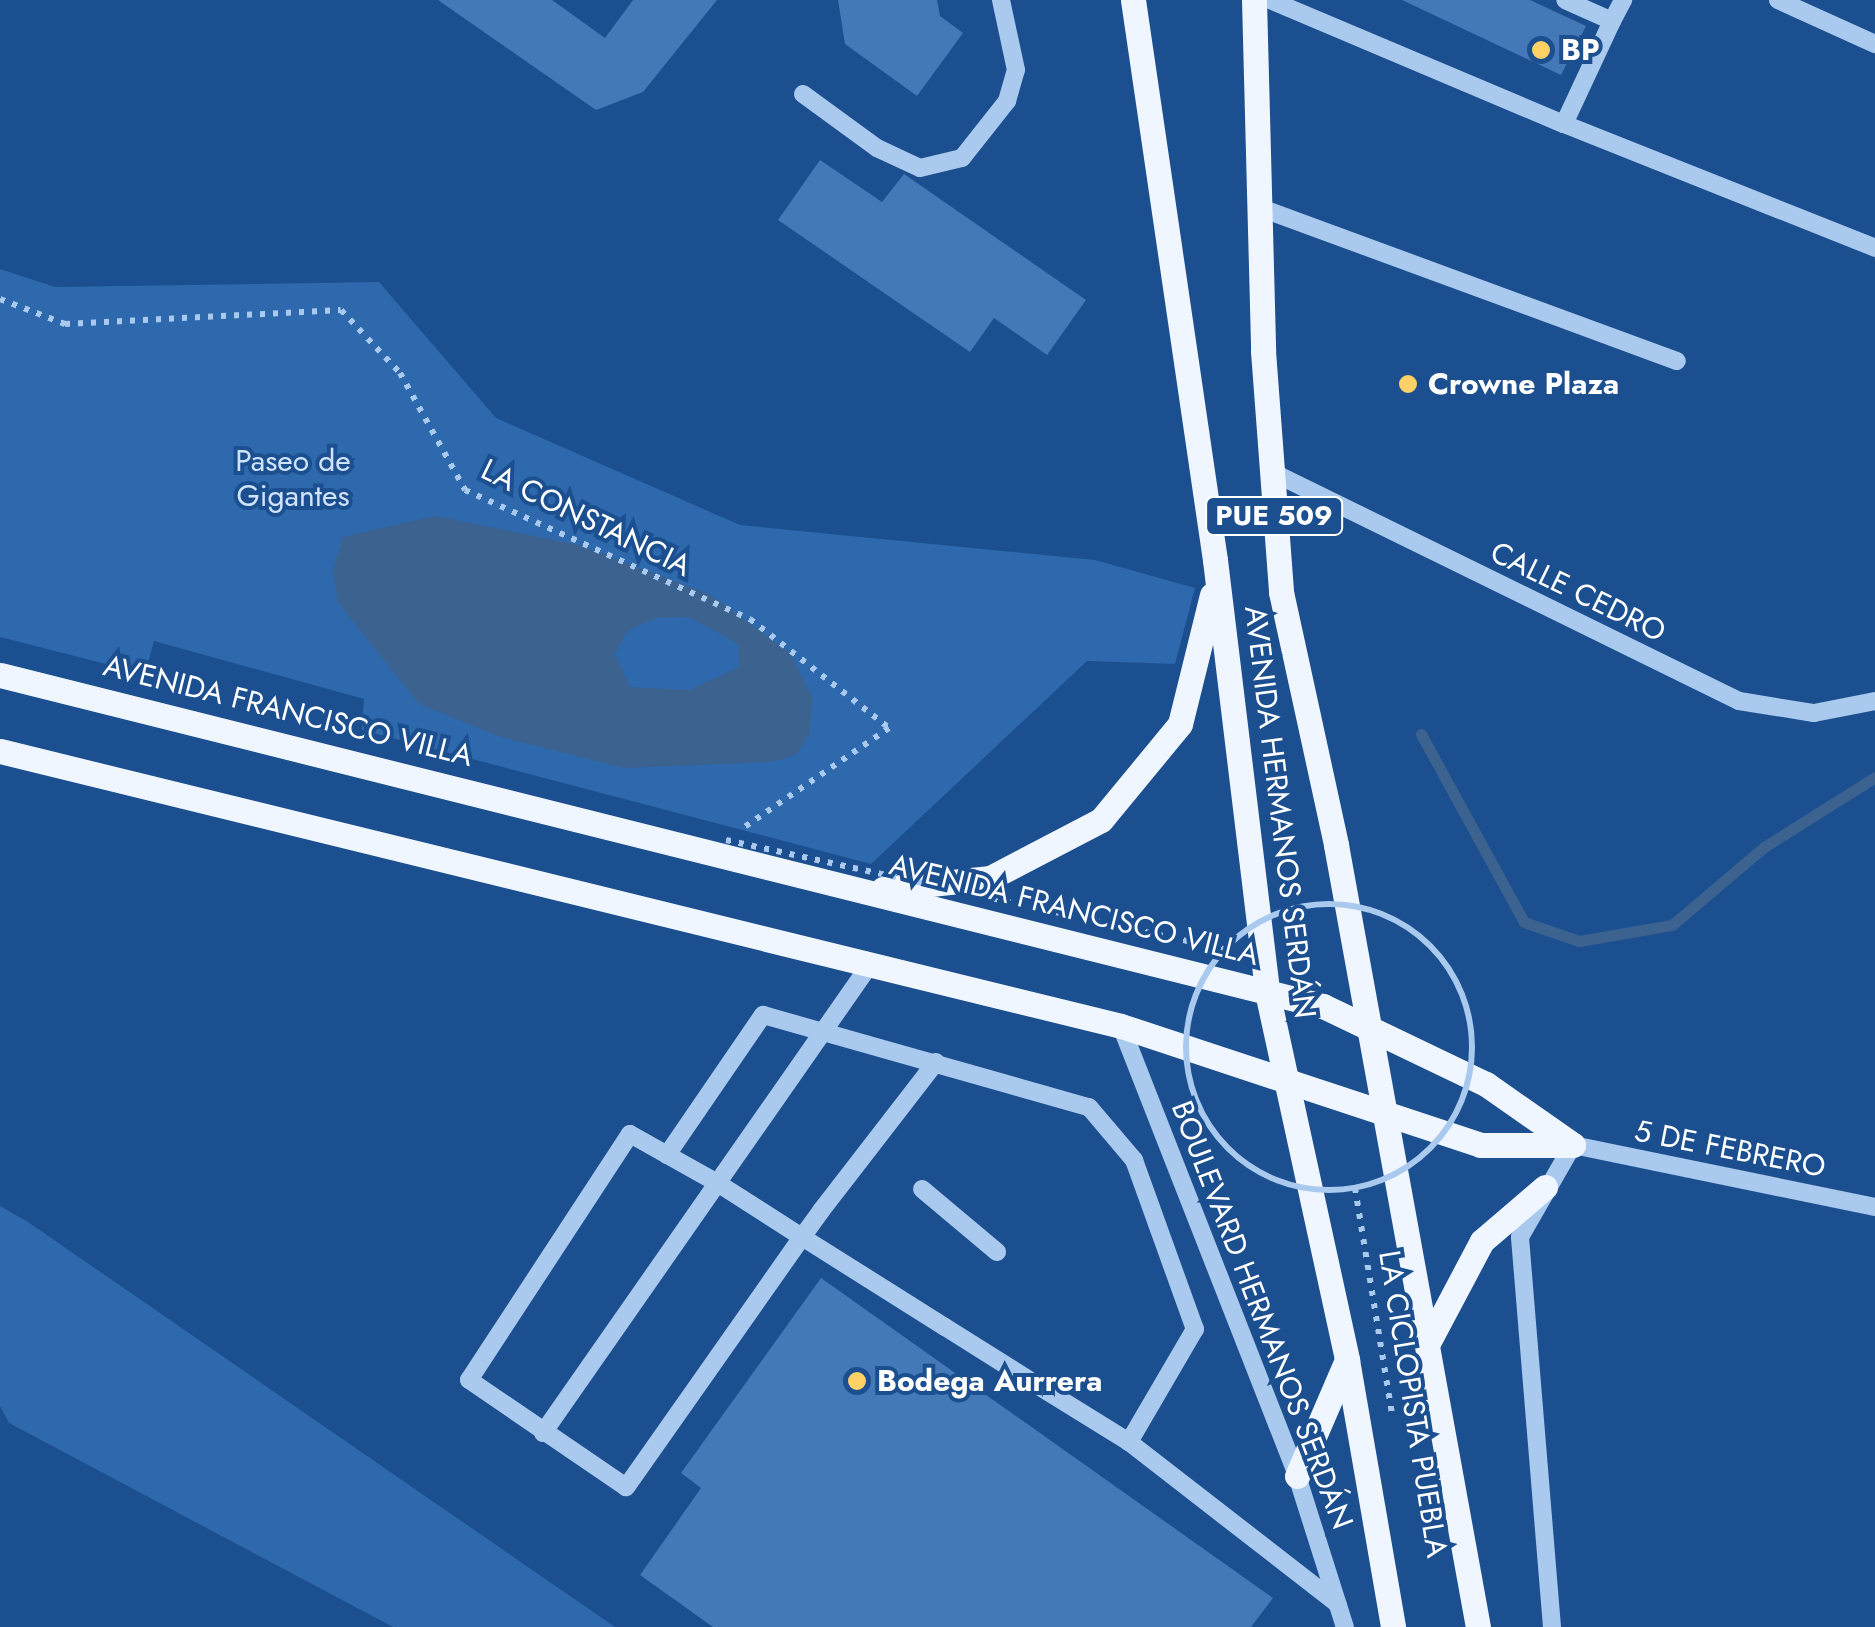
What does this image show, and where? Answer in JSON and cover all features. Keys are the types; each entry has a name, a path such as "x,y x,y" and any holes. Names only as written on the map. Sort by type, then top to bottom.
{"main road":[{"name":"AVENIDA HERMANOS SERDÁN","path":"1133,0 1215,560 1267,992 1347,1360 1393,1627"},
{"name":"AVENIDA HERMANOS SERDÁN","path":"1254,0 1270,471 1281,592 1370,1024 1383,1114 1429,1341 1478,1627"},
{"path":"866,890 990,878 1101,820 1180,724 1211,607 1215,560"},
{"name":"AVENIDA FRANCISCO VILLA","path":"0,675 1267,992 1370,1024 1486,1084 1573,1145"},
{"path":"0,750 1121,1026 1480,1145 1573,1145"},
{"path":"1429,1341 1482,1241 1545,1187"},
{"path":"1298,1476 1347,1360"}],"street":[{"path":"804,94 878,148 920,168 962,158 1007,102 1016,70 1001,0"},
{"path":"1270,0 1564,124 1875,248"},
{"path":"1565,0 1612,21"},
{"path":"1564,124 1622,0"},
{"path":"1778,0 1875,44"},
{"path":"1261,208 1677,361"},
{"name":"CALLE CEDRO","path":"1270,471 1739,701 1814,713 1875,701"},
{"path":"543,1433 871,963"},
{"path":"667,1155 763,1015 1088,1106 1134,1160 1195,1329 1129,1442"},
{"name":"BOULEVARD HERMANOS SERDÁN","path":"1121,1026 1298,1476 1345,1627"},
{"path":"936,1062 802,1237 626,1488 469,1380 630,1134 719,1184 802,1237 1129,1442 1338,1604"},
{"path":"1552,1627 1519,1272 1520,1238 1545,1187 1573,1145"},
{"name":"5 DE FEBRERO","path":"1573,1145 1875,1206"},
{"path":"922,1189 998,1252"}],"path":[{"name":"LA CONSTANCIA","path":"0,299 65,324 341,310 400,373 465,490 750,619 889,728 726,840 1224,948"},
{"path":"1348,904 1416,934 1456,978 1472,1020 1472,1066 1460,1109 1434,1146 1398,1174 1355,1188 1310,1189 1267,1176 1230,1151 1202,1115 1187,1073 1186,1028 1199,986 1224,948 1288,910 1348,904"},
{"name":"LA CICLOPISTA PUEBLA","path":"1355,1188 1396,1436"}],"green space":[{"name":"Paseo de Gigantes","path":"0,269 55,287 379,282 496,418 740,525 1095,560 1195,588 1175,664 1087,661 871,864 362,730 364,699 154,641 145,674 0,637"},
{"path":"0,1206 615,1627 393,1627 9,1423 0,1406"}],"shaded area":[{"path":"435,516 579,545 711,595 790,653 813,699 809,735 796,755 771,762 624,768 501,737 419,704 338,603 333,570 343,537","holes":["689,617 738,644 739,667 689,690 630,687 615,654 627,631 656,618"]}],"building":[{"path":"438,0 552,0 605,38 633,0 717,0 643,92 596,110"},
{"path":"838,0 937,0 940,16 963,33 917,96 845,44"},
{"name":"BP","path":"1402,0 1530,0 1586,26 1561,75"},
{"path":"820,160 882,202 904,174 1086,300 1047,355 994,318 970,352 778,220"},
{"name":"Bodega Aurrera","path":"821,1278 1273,1598 1251,1627 713,1627 640,1575 701,1488 681,1473"}],"waterway":[{"path":"1421,734 1524,922 1579,941 1672,925 1764,847 1875,777"}],"place":[{"name":"BP","path":"1541,50"},
{"name":"Crowne Plaza","path":"1408,384"},
{"name":"Bodega Aurrera","path":"857,1381"}]}
